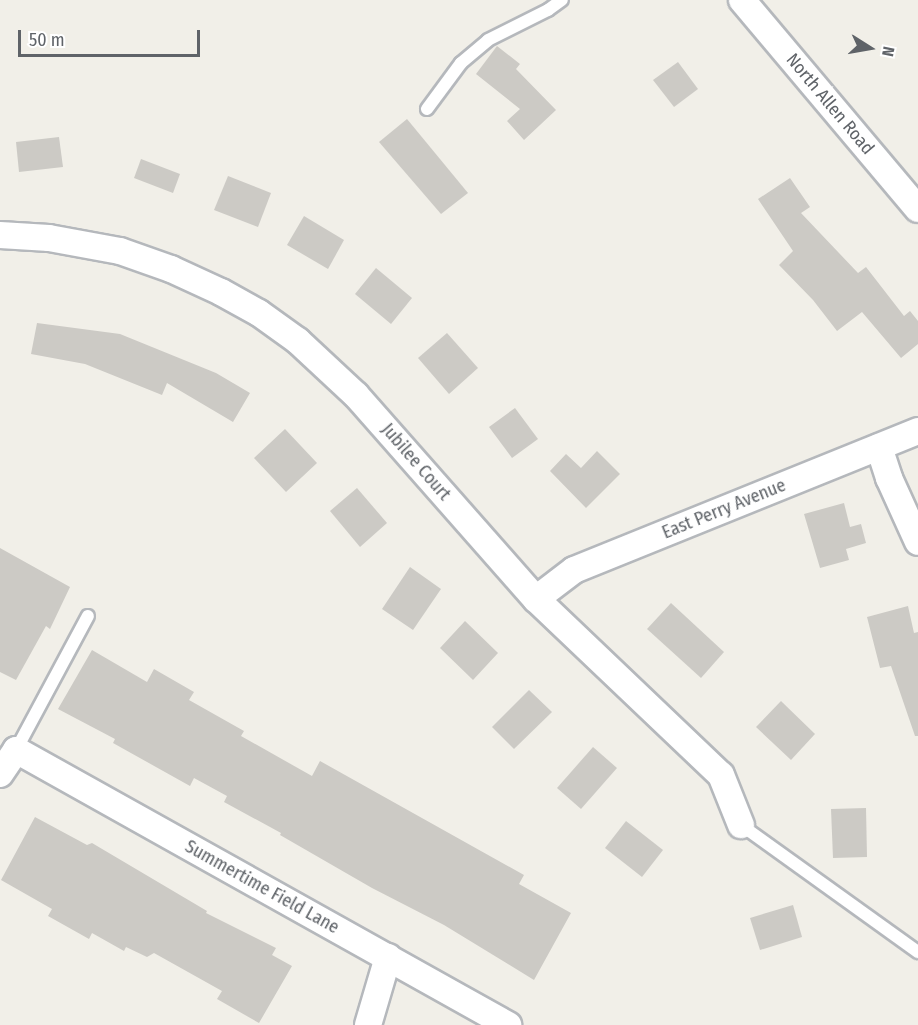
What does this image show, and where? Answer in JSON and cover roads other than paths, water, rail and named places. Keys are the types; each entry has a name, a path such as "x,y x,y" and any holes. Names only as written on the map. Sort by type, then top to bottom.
{"street":[{"name":"North Allen Road","path":"742,0 918,209"},
{"name":"Jubilee Court","path":"0,235 49,238 120,251 171,269 259,314 298,341 356,395 536,599 721,775 741,825"},
{"name":"East Perry Avenue","path":"536,599 574,570 918,431"},
{"path":"879,447 889,478 918,542"},
{"path":"0,774 16,750"},
{"name":"Summertime Field Lane","path":"16,750 508,1025"},
{"path":"368,1025 388,957"}],"lane":[{"path":"427,110 461,63 488,40 548,10 562,0"},
{"path":"16,750 88,616"},
{"path":"741,825 918,952"}]}
